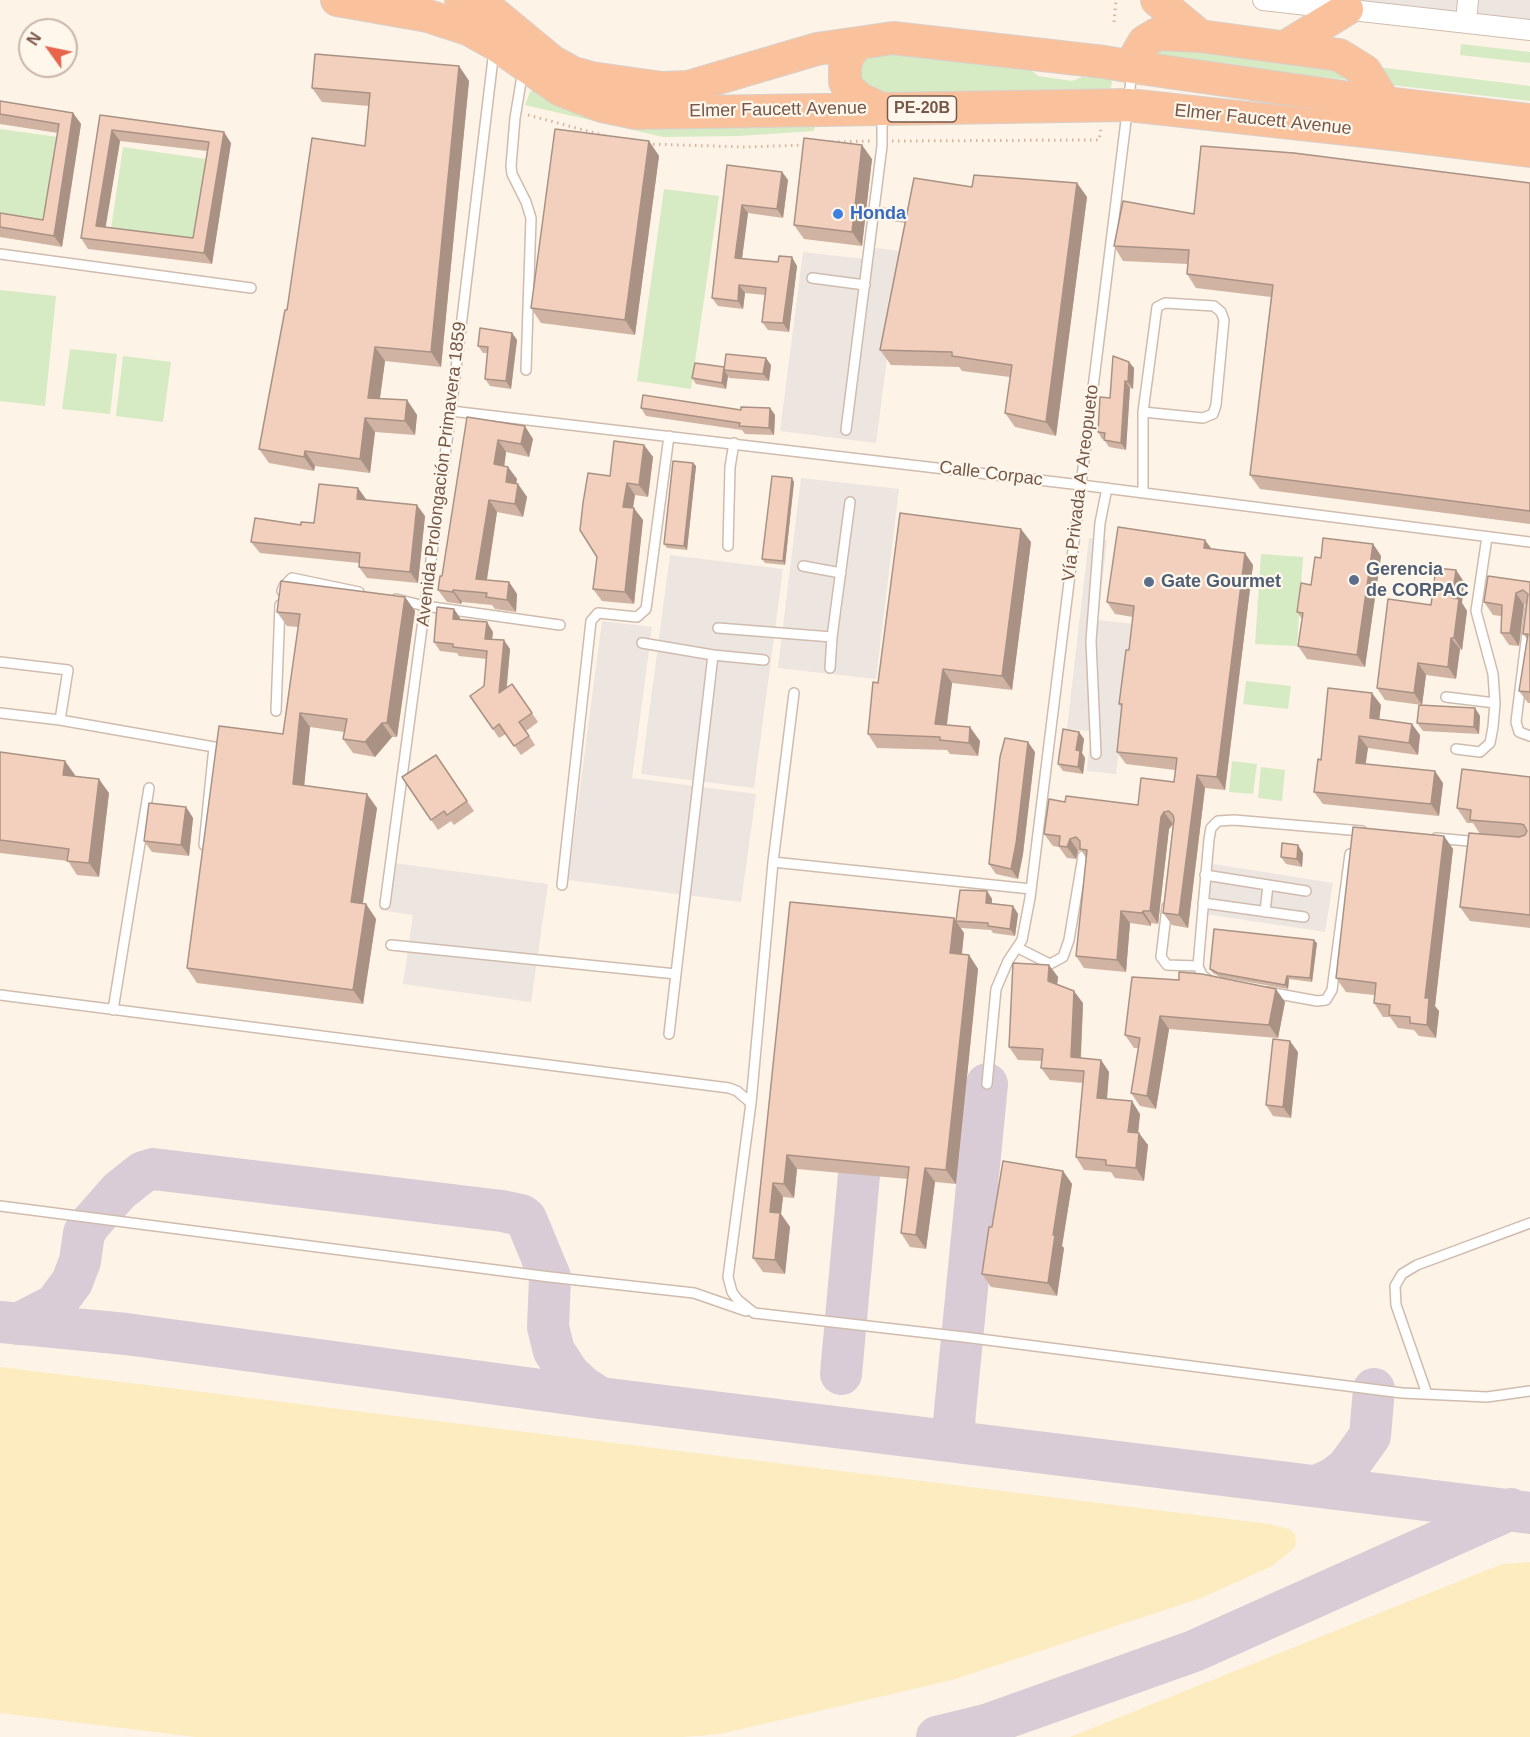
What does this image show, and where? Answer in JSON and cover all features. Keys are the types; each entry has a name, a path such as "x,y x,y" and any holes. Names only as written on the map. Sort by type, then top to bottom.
{"highway":[{"name":"Elmer Faucett Avenue","path":"337,0 428,16 468,29 495,44 561,90 602,106 636,113 1128,105 1530,151"},
{"name":"Elmer Faucett Avenue","path":"461,0 495,14 553,62 573,73 591,78 662,88 688,87 817,49 893,38 1104,62 1132,68 1385,103 1530,120"},
{"path":"1157,0 1200,36"},
{"path":"1284,47 1347,9"},
{"path":"1132,68 1144,42 1157,34 1200,36 1339,55 1365,71 1385,103 1392,134"},
{"path":"858,43 848,56 845,66 845,82 860,99 882,109"}],"street":[{"path":"1263,0 1530,30"},
{"path":"1466,22 1468,0"}],"lane":[{"name":"Avenida Prolongación Primavera 1859","path":"385,904 451,411 495,44"},
{"path":"525,65 511,155 512,174 531,218 526,370"},
{"name":"Vía Privada A Areopueto","path":"987,1084 996,989 1024,932 1030,893 1132,68"},
{"path":"846,430 883,141 882,109"},
{"path":"874,212 906,217"},
{"path":"0,254 251,288"},
{"path":"812,278 865,285"},
{"path":"1143,411 1203,418 1213,414 1216,405 1224,320 1221,312 1214,306 1165,303 1157,307 1143,411 1143,493"},
{"name":"Calle Corpac","path":"451,411 1107,488 1530,542"},
{"path":"562,885 591,621 598,613 637,617 646,609 669,435"},
{"path":"728,546 730,468 734,443"},
{"path":"1096,754 1091,641 1100,523 1107,488"},
{"path":"830,668 850,502"},
{"path":"1456,749 1480,752 1490,743 1495,704 1493,674 1476,611 1487,537"},
{"path":"803,566 841,573"},
{"path":"276,711 281,599 284,586 292,579 368,593"},
{"path":"390,598 425,606 560,625"},
{"path":"1530,609 1516,722 1519,732 1530,736"},
{"path":"718,628 832,637"},
{"path":"642,643 713,655 764,660"},
{"path":"669,1034 713,655"},
{"path":"0,662 68,670 60,720"},
{"path":"754,1314 732,1292 728,1277 751,1103 773,861 794,693"},
{"path":"1446,697 1495,704"},
{"path":"0,713 60,720 214,747 203,851"},
{"path":"113,1010 149,788"},
{"path":"1218,983 1202,975 1198,966 1211,828 1218,821 1234,820 1370,832"},
{"path":"1262,991 1317,1001 1326,1000 1332,990 1353,831"},
{"path":"1426,837 1485,842"},
{"path":"1018,948 1050,964 1064,957 1083,856"},
{"path":"773,861 1030,893"},
{"path":"1205,875 1306,891"},
{"path":"1265,912 1268,885"},
{"path":"1168,899 1161,957 1167,965 1198,966"},
{"path":"1203,903 1304,917"},
{"path":"391,945 676,974"},
{"path":"0,995 729,1088 737,1091 751,1103"},
{"path":"0,1206 550,1277 694,1293 754,1314 963,1337 1402,1393 1487,1397 1530,1391"},
{"path":"1427,1394 1396,1305 1395,1286 1402,1274 1417,1265 1530,1223"}],"path":[{"path":"1114,22 1116,0"},
{"path":"516,112 612,138"},
{"path":"829,142 1099,140"},
{"path":"641,143 736,147 815,145"}],"shaded area":[{"path":"1308,0 1530,0 1530,25"},
{"path":"866,247 901,251 876,443 780,431 803,252 864,259"},
{"path":"801,478 899,489 876,679 778,668"},
{"path":"1089,538 1107,540 1098,620 1134,624 1116,774 1087,771 1091,731 1067,729"},
{"path":"670,555 783,569 754,788 641,774"},
{"path":"602,621 652,627 632,778 756,794 741,902 568,880"},
{"path":"387,862 548,884 531,1002 403,984 413,915 380,910"},
{"path":"1213,864 1333,883 1325,932 1205,914"}],"green space":[{"path":"1161,40 1530,86 1530,101 1157,58 1150,54"},
{"path":"1461,44 1530,52 1530,63 1460,55"},
{"path":"890,50 1030,69 1038,76 1072,81 1082,77 1110,79 1112,82 1109,97 875,98 862,83 861,67 870,55"},
{"path":"537,87 817,116 814,131 739,136 663,137 525,105 530,92"},
{"path":"0,129 58,137 46,227 0,220"},
{"path":"123,147 206,159 194,241 111,229"},
{"path":"664,189 719,196 691,389 637,381"},
{"path":"0,290 56,296 45,406 0,401"},
{"path":"70,349 117,354 110,414 62,409"},
{"path":"123,356 171,362 163,422 116,416"},
{"path":"1261,554 1303,557 1297,646 1255,644"},
{"path":"1246,681 1291,686 1288,709 1243,704"},
{"path":"1232,761 1257,764 1253,794 1229,792"},
{"path":"1261,767 1285,770 1282,801 1258,798"}],"sand":[{"path":"0,1367 1269,1524 1289,1529 1295,1534 1296,1541 1295,1547 1272,1566 1201,1598 952,1680 720,1734 683,1737 195,1737 0,1713"},
{"path":"1530,1562 1530,1737 1070,1737 1487,1570 1503,1564"}],"building":[{"path":"315,54 459,66 431,352 375,347 368,398 407,400 405,421 365,418 360,459 305,451 304,457 259,449 285,310 287,310 312,138 365,146 370,93 312,88"},
{"path":"0,101 73,113 54,236 0,227 0,213 43,220 59,124 0,114"},
{"path":"100,115 224,132 204,253 81,238","holes":["112,130 209,142 193,238 96,226"]},
{"path":"555,129 649,141 625,320 531,308"},
{"path":"804,138 862,145 852,232 794,225"},
{"path":"1201,146 1294,153 1530,183 1530,511 1250,475 1273,285 1187,274 1189,250 1114,246 1123,201 1194,214"},
{"path":"727,165 782,172 777,209 742,205 735,258 778,262 779,256 792,257 783,323 762,322 766,288 739,285 738,301 712,298"},
{"path":"974,175 1077,183 1046,422 1005,413 1012,365 952,356 952,352 880,350 914,178 972,187"},
{"path":"480,328 512,333 506,381 485,379 488,347 478,346"},
{"path":"726,354 766,358 763,374 724,370"},
{"path":"1113,356 1129,362 1128,382 1125,381 1121,443 1104,440 1105,433 1098,432 1100,397 1110,398"},
{"path":"695,363 724,367 722,383 692,378"},
{"path":"643,395 741,410 741,407 770,408 769,428 739,426 740,423 641,408"},
{"path":"467,417 525,426 521,444 498,440 494,464 508,467 506,482 518,484 515,504 489,500 476,579 509,582 507,600 486,597 487,593 438,590"},
{"path":"614,441 644,445 639,485 627,483 623,507 634,508 625,592 593,589 597,557 580,530 588,473 610,476"},
{"path":"673,461 693,463 684,546 664,544"},
{"path":"772,476 792,478 783,561 762,559"},
{"path":"319,484 358,488 357,499 417,505 410,572 359,567 360,553 251,542 255,518 301,525 301,522 314,523"},
{"path":"900,513 1021,529 1002,676 943,669 935,724 970,727 969,743 940,740 940,737 868,734 873,682 878,683"},
{"path":"1118,527 1205,540 1204,548 1245,553 1217,777 1197,775 1179,915 1163,913 1174,819 1169,811 1164,812 1161,817 1150,911 1142,913 1121,911 1117,960 1076,956 1087,850 1080,849 1080,841 1076,837 1070,839 1067,847 1059,846 1060,836 1044,834 1049,799 1065,802 1066,796 1138,805 1141,778 1174,782 1177,758 1117,752 1122,704 1119,704 1134,606 1107,602"},
{"path":"1323,538 1373,544 1357,655 1298,646 1303,613 1297,612 1301,583 1311,585 1315,557 1321,558"},
{"path":"1436,568 1456,570 1452,598 1459,599 1448,667 1418,663 1414,693 1377,688 1388,599 1431,605"},
{"path":"1488,576 1530,582 1530,692 1519,691 1528,634 1523,634 1528,594 1523,590 1516,593 1510,633 1501,633 1502,605 1484,602"},
{"path":"281,581 405,597 387,723 382,723 365,742 343,739 347,719 300,713 293,784 367,794 351,902 366,904 353,990 187,968 219,726 283,734 300,614 277,612"},
{"path":"437,607 454,609 453,619 487,622 485,639 504,640 499,693 512,684 532,713 519,722 529,736 514,746 499,724 493,729 470,696 484,686 487,651 434,642"},
{"path":"1328,688 1372,693 1370,718 1412,724 1409,743 1359,736 1356,763 1435,771 1431,804 1314,792 1318,759 1321,760"},
{"path":"1419,705 1475,708 1474,727 1417,723"},
{"path":"1063,729 1079,732 1076,750 1080,751 1078,767 1058,764"},
{"path":"1005,738 1028,742 1011,869 989,864 1000,757"},
{"path":"0,752 65,761 63,775 99,779 89,863 67,861 69,849 0,840"},
{"path":"436,755 467,801 447,815 444,811 431,820 402,777"},
{"path":"1462,769 1530,777 1530,915 1460,907 1469,833 1519,837 1525,835 1527,831 1521,824 1470,820 1471,810 1457,808"},
{"path":"149,803 186,807 181,845 144,841"},
{"path":"1353,827 1444,836 1425,998 1429,998 1427,1025 1410,1023 1410,1017 1389,1015 1390,1005 1374,1003 1376,983 1336,978"},
{"path":"1282,843 1298,845 1297,859 1281,857"},
{"path":"960,890 987,891 986,903 1013,906 1010,929 988,926 988,923 956,921"},
{"path":"790,902 954,918 950,953 969,955 946,1170 925,1168 916,1235 901,1233 909,1167 787,1155 784,1184 773,1183 770,1212 780,1213 775,1260 753,1258"},
{"path":"1214,929 1314,940 1310,978 1287,976 1285,985 1218,973 1210,969"},
{"path":"1013,963 1049,965 1048,981 1074,991 1071,1057 1101,1060 1097,1098 1132,1101 1128,1132 1139,1133 1136,1168 1106,1165 1106,1160 1076,1157 1084,1071 1041,1068 1043,1049 1009,1047"},
{"path":"1179,972 1202,974 1276,989 1269,1025 1160,1016 1147,1096 1131,1093 1140,1038 1125,1035 1132,977 1179,980"},
{"path":"1273,1039 1290,1041 1283,1107 1266,1105"},
{"path":"1003,1161 1063,1171 1048,1283 982,1274"}],"taxiway":[{"path":"958,1441 954,1427 955,1411 987,1084"},
{"path":"18,1324 55,1305 72,1282 80,1261 84,1233 90,1224 119,1191 143,1172 153,1169 502,1211 521,1215 526,1219 550,1277 548,1327 554,1351 569,1374 600,1398"},
{"path":"841,1374 859,1175"},
{"path":"0,1322 126,1334 600,1398 1530,1513"},
{"path":"1317,1486 1334,1478 1347,1468 1370,1436 1374,1389"},
{"path":"937,1737 986,1725 1194,1651 1511,1509"}],"place":[{"name":"Honda","path":"838,214"},
{"name":"Gerencia de CORPAC","path":"1354,580"},
{"name":"Gate Gourmet","path":"1149,582"}]}
